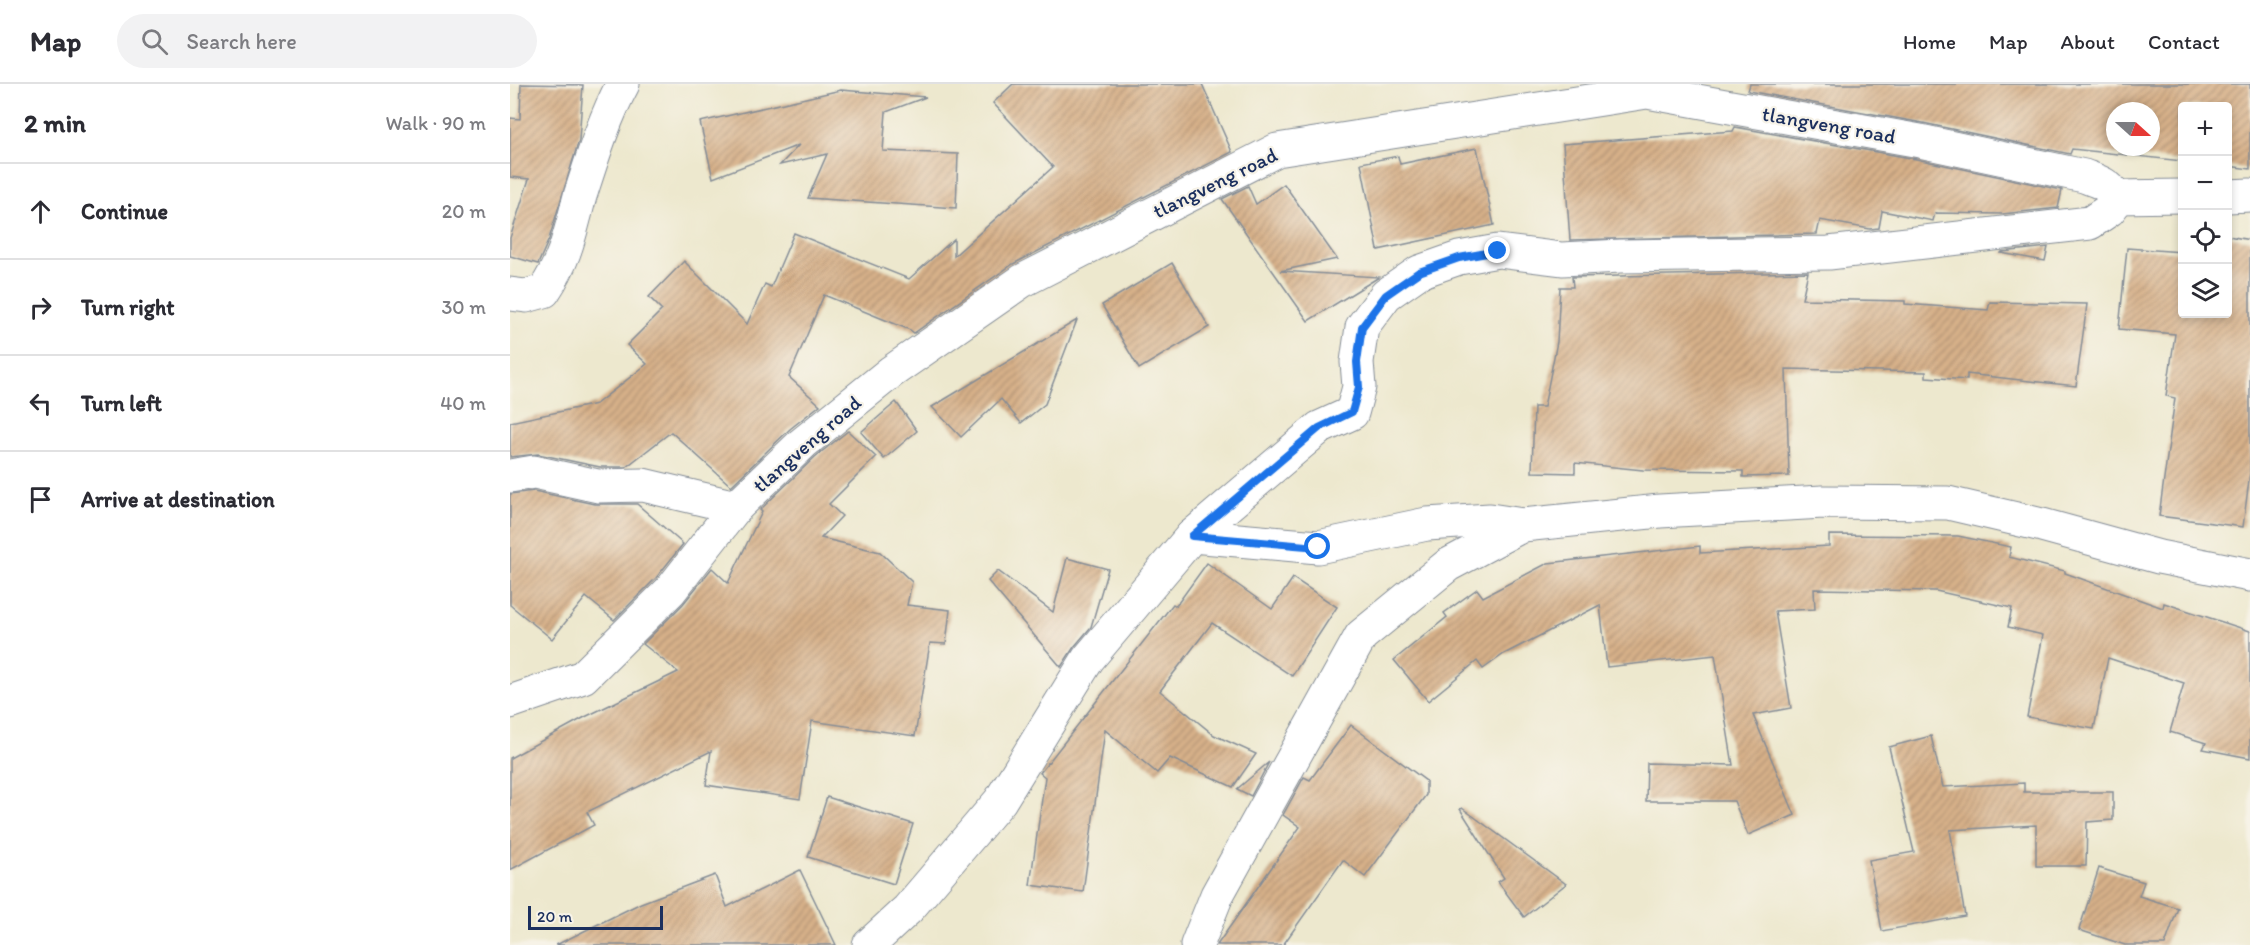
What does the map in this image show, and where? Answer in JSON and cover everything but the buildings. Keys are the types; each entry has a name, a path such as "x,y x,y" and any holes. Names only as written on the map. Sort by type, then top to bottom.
{"main road":[{"path":"510,294 526,296 544,291 558,270 570,238 597,146 623,84"},
{"name":"tlangveng road","path":"510,702 583,677 670,591 736,507 803,443 891,372 1022,281 1277,150 1645,88 1920,141 2084,176 2112,189 2116,197"},
{"path":"2232,196 2250,195"},
{"path":"869,945 908,909 1000,801 1088,659 1192,536 1319,428 1352,412 1359,387 1357,362 1362,327 1386,295 1419,272 1449,261 1498,251 1563,259 1829,253 2090,223 2109,210 2116,201 2116,197 2178,196"},
{"path":"510,476 534,472 598,486 643,485 736,507"},
{"path":"1192,536 1318,547 1427,524 1490,520 1523,525 1660,511 1823,502 1948,503 2042,525 2159,557 2250,574"},
{"path":"1197,945 1217,895 1361,636 1448,565 1523,525"}],"route":[{"path":"1318,547 1192,536 1319,428 1352,412 1359,387 1357,362 1362,327 1386,295 1419,272 1459,258 1498,251"}]}
